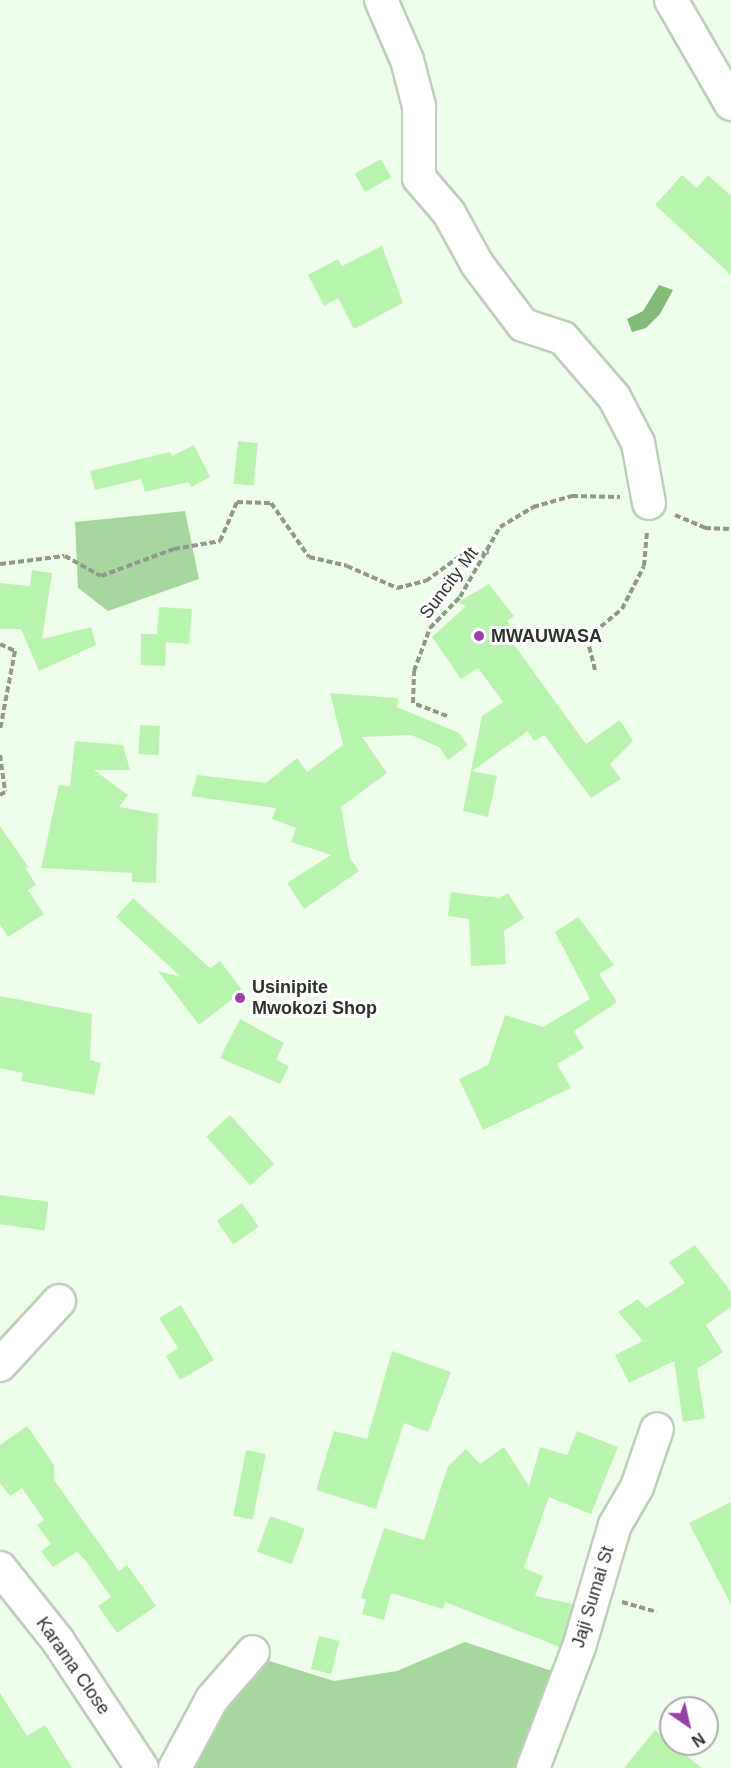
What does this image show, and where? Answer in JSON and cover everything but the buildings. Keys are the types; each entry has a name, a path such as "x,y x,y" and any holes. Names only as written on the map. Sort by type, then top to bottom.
{"street":[{"path":"381,0 407,60 419,106 419,178 449,213 477,264 523,325 563,338 614,397 638,442 649,503"},
{"path":"671,0 731,104"},
{"path":"0,1365 58,1301"},
{"name":"Jaji Sumai St","path":"533,1768 595,1594 615,1525 637,1487 657,1429"},
{"name":"Karama Close","path":"0,1568 58,1641 142,1768"},
{"path":"175,1768 212,1699 253,1652"}],"path":[{"name":"Suncity Mt","path":"447,716 413,703 414,671 430,628 489,552 500,528 533,507 573,496 649,503 705,528 731,529"},
{"path":"0,564 65,556 101,576 174,549 220,541 237,502 271,503 309,557 347,566 397,588 426,581 460,556 489,552"},
{"path":"595,670 587,638 622,609 644,566 649,503"},
{"path":"0,644 15,651 0,730"},
{"path":"0,755 5,792 0,795"},
{"path":"595,1594 657,1612"}],"shaded area":[{"path":"659,285 673,290 660,314 646,328 632,332 627,319 643,311"},
{"path":"185,511 199,579 108,611 78,588 75,522"},
{"path":"465,1642 555,1672 520,1768 194,1768 220,1706 263,1659 334,1681 397,1671"}],"place":[{"name":"MWAUWASA","path":"479,636"},
{"name":"Usinipite Mwokozi Shop","path":"240,998"}]}
